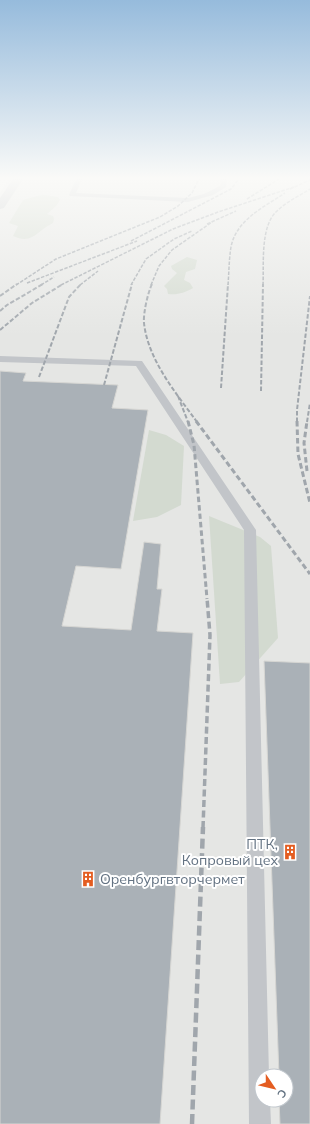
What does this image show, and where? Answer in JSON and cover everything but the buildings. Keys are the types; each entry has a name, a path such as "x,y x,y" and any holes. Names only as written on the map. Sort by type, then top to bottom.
{"lane":[{"path":"0,359 139,363 250,530 260,1124"}],"shaded area":[{"path":"0,231 310,231 310,1124 0,1124"},
{"path":"15,231 40,231 34,236 25,239 13,236"},
{"path":"187,257 197,260 195,269 186,272 184,280 190,283 193,288 181,293 168,294 167,289 164,286 177,273 171,266"},
{"path":"149,430 166,435 184,446 181,505 157,517 133,521"},
{"path":"209,516 260,537 271,546 278,638 239,682 220,684"}],"railway":[{"path":"16,285 56,259 124,231"},
{"path":"131,241 149,231"},
{"path":"63,284 168,231"},
{"path":"131,285 146,259 174,239 191,231"},
{"path":"151,285 159,266 172,250 198,231"},
{"path":"228,285 231,247 238,231"},
{"path":"263,284 263,256 266,231"},
{"path":"27,283 137,241"},
{"path":"80,285 98,271"},
{"path":"41,285 54,277"},
{"path":"0,296 17,284"},
{"path":"0,311 7,305 43,284"},
{"path":"0,330 32,303 63,284"},
{"path":"104,385 132,284"},
{"path":"152,284 147,297 144,314 147,337 157,363 178,396"},
{"path":"221,388 228,284"},
{"path":"261,391 263,284"},
{"path":"39,377 69,297 80,285"},
{"path":"297,421 310,296"},
{"path":"178,396 197,422"},
{"path":"178,396 188,422"},
{"path":"307,422 310,403"},
{"path":"188,421 194,445 207,599"},
{"path":"196,421 310,574"},
{"path":"297,421 298,454 310,503"},
{"path":"307,421 304,443 307,471"},
{"path":"203,828 210,635 207,598"},
{"path":"192,1124 203,827"}],"place":[{"name":"ПТК, Копровый цех","path":"290,852"},
{"name":"Оренбургвторчермет","path":"88,879"}]}
